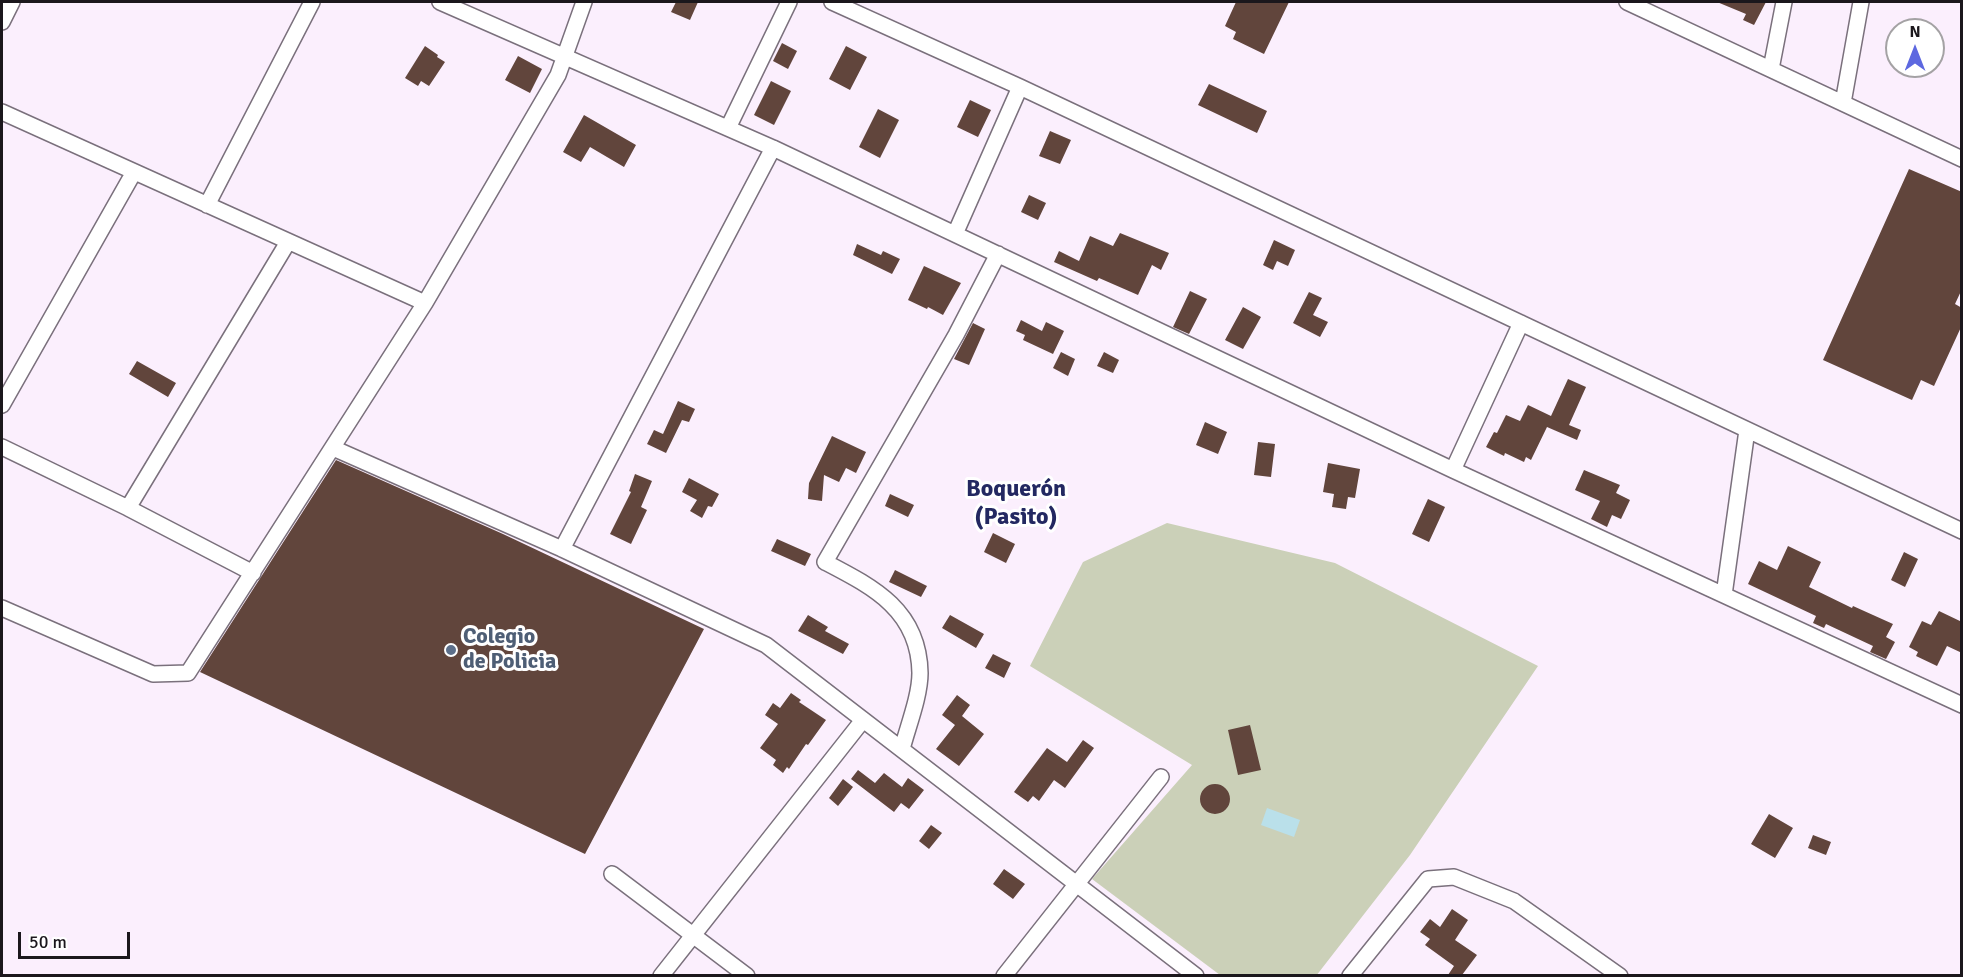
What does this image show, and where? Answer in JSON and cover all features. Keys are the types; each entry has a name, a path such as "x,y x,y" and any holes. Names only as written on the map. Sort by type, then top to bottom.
{"street":[{"path":"2,21 12,2"},
{"path":"207,205 312,2"},
{"path":"440,2 773,148 1453,470 1962,705"},
{"path":"2,608 153,674 188,673 425,303 558,75 584,2"},
{"path":"728,129 789,2"},
{"path":"832,2 1020,87 1962,531"},
{"path":"1627,2 1962,159"},
{"path":"1771,69 1784,2"},
{"path":"1843,103 1861,2"},
{"path":"955,234 1020,87"},
{"path":"2,112 425,303"},
{"path":"562,549 773,148"},
{"path":"2,405 134,172"},
{"path":"128,508 288,242"},
{"path":"902,749 920,674 916,647 907,623 890,601 866,584 825,562 956,335 998,254"},
{"path":"1453,470 1521,323"},
{"path":"1724,595 1748,430"},
{"path":"2,447 128,508 253,573"},
{"path":"333,448 562,549 766,645 1196,975"},
{"path":"661,975 863,720"},
{"path":"1004,975 1161,777"},
{"path":"612,874 747,975"},
{"path":"1350,975 1428,879 1454,877 1514,901 1620,975"}],"green space":[{"path":"1167,523 1335,563 1538,666 1410,855 1316,976 1220,975 1092,879 1192,765 1030,666 1083,562"}],"water":[{"path":"1267,808 1300,820 1294,837 1261,825"}],"building":[{"path":"676,2 698,2 690,20 671,12"},
{"path":"1236,2 1289,2 1264,54 1233,39 1236,32 1225,26"},
{"path":"1717,2 1766,2 1754,25 1743,20 1746,14"},
{"path":"782,43 797,51 788,69 773,61"},
{"path":"425,46 445,62 429,86 421,81 418,86 405,78"},
{"path":"846,46 867,57 850,90 829,79"},
{"path":"518,56 542,69 530,93 505,80"},
{"path":"771,81 791,91 774,125 754,115"},
{"path":"1209,84 1267,111 1257,133 1198,105"},
{"path":"970,100 991,110 978,137 957,127"},
{"path":"878,109 899,120 880,158 859,147"},
{"path":"584,115 636,145 624,167 590,147 581,162 563,152"},
{"path":"1050,131 1071,140 1060,164 1039,156"},
{"path":"1909,169 1962,192 1962,289 1955,304 1962,308 1962,325 1934,386 1921,380 1912,400 1823,360"},
{"path":"1029,195 1046,203 1038,220 1021,212"},
{"path":"1120,233 1169,253 1161,270 1152,265 1138,295 1099,278 1097,281 1054,262 1059,251 1079,261 1090,236 1113,246"},
{"path":"1274,240 1295,250 1288,266 1277,261 1273,270 1263,265"},
{"path":"857,244 881,255 883,251 900,259 892,274 853,255"},
{"path":"924,266 961,283 943,315 908,300"},
{"path":"1190,291 1207,299 1189,334 1173,327"},
{"path":"1309,292 1322,298 1313,315 1328,322 1320,337 1293,323"},
{"path":"1243,307 1261,317 1243,349 1225,340"},
{"path":"1021,320 1042,331 1046,322 1064,331 1053,354 1023,340 1025,335 1016,331"},
{"path":"973,323 985,329 969,365 954,359"},
{"path":"1061,352 1075,359 1068,376 1053,368"},
{"path":"1104,352 1119,360 1113,373 1097,366"},
{"path":"137,361 176,383 168,397 129,374"},
{"path":"1568,379 1586,387 1569,425 1581,430 1577,440 1547,427 1531,460 1526,457 1524,462 1486,447 1494,432 1497,433 1506,415 1520,421 1528,405 1551,416"},
{"path":"678,401 695,409 689,422 682,420 666,453 647,444 654,430 663,434"},
{"path":"1205,422 1227,432 1218,454 1196,445"},
{"path":"832,436 866,452 856,473 846,468 839,482 824,475 822,501 808,499 809,483"},
{"path":"1258,442 1275,444 1271,477 1254,475"},
{"name":"Colegio de Policia","path":"336,460 503,534 704,629 585,854 200,672"},
{"path":"1328,463 1360,469 1355,498 1348,497 1346,509 1332,507 1334,494 1323,492"},
{"path":"1584,470 1620,485 1616,493 1630,500 1621,519 1612,515 1607,527 1591,519 1600,501 1575,490"},
{"path":"635,474 652,481 641,507 647,510 631,544 610,534 631,492 629,491"},
{"path":"689,478 719,494 712,507 708,506 702,518 690,511 697,500 682,492"},
{"path":"890,494 914,505 908,517 885,506"},
{"path":"1428,499 1445,507 1429,542 1412,534"},
{"path":"993,533 1015,544 1006,563 984,552"},
{"path":"777,539 811,554 805,566 771,551"},
{"path":"1788,546 1821,562 1809,587 1852,608 1853,606 1893,624 1886,637 1895,642 1886,659 1870,652 1873,646 1826,624 1824,628 1813,623 1816,616 1748,584 1759,561 1777,570"},
{"path":"1904,552 1918,559 1905,587 1891,580"},
{"path":"895,570 927,586 921,597 889,582"},
{"path":"1939,611 1962,622 1962,653 1947,646 1937,666 1916,656 1918,652 1909,647 1922,621 1931,625"},
{"path":"808,615 828,627 825,631 849,644 843,654 798,631"},
{"path":"950,615 984,634 976,648 942,628"},
{"path":"993,654 1011,663 1004,678 985,668"},
{"path":"791,693 801,700 799,702 826,720 789,769 787,767 783,773 773,765 776,760 760,748 778,724 765,715 773,703 780,708"},
{"path":"957,695 970,705 962,716 984,734 959,766 936,749 955,725 942,715"},
{"path":"1250,725 1261,770 1238,775 1228,730"},
{"path":"1083,740 1094,748 1065,788 1054,780 1039,801 1033,796 1028,802 1014,792 1047,748 1067,762"},
{"path":"858,770 875,783 884,773 902,787 908,778 924,790 909,809 901,803 894,812 851,779"},
{"path":"843,779 853,787 838,806 829,798"},
{"path":"1215,784 1226,788 1230,799 1226,810 1215,814 1204,810 1200,799 1204,788"},
{"path":"1769,814 1793,828 1775,858 1751,844"},
{"path":"931,825 942,833 929,849 919,841"},
{"path":"1813,835 1831,842 1826,855 1808,848"},
{"path":"1004,869 1025,884 1013,899 993,884"},
{"path":"1452,909 1468,920 1455,940 1477,955 1462,975 1448,975 1454,966 1425,945 1430,939 1420,932 1430,919 1440,927"}],"place":[{"name":"Colegio de Policia","path":"451,650"}],"district":[{"name":"Boquerón (Pasito)","path":"1016,504"}]}
